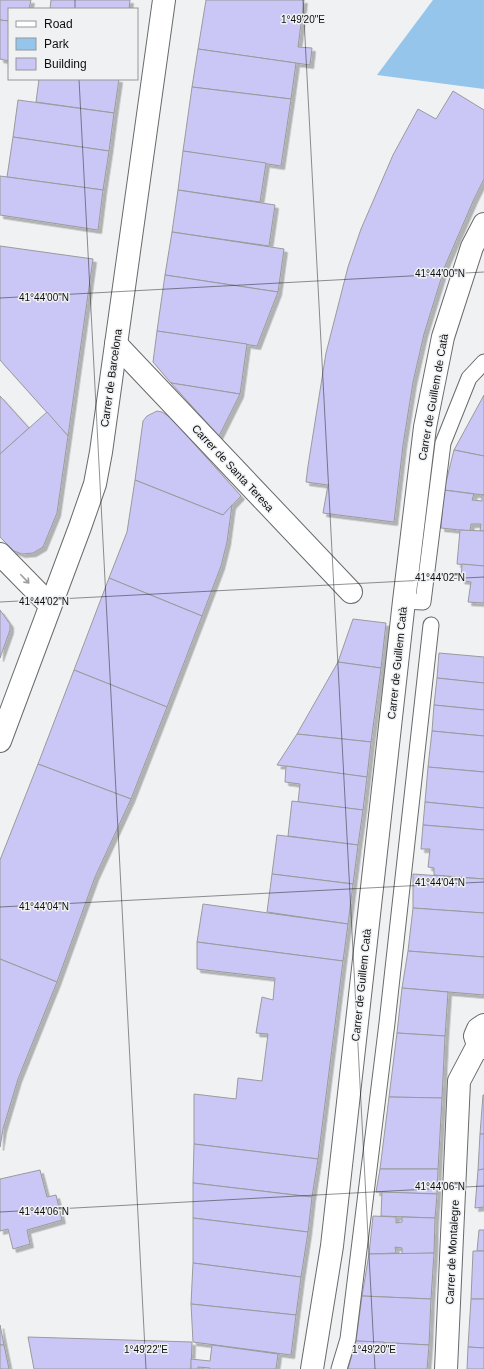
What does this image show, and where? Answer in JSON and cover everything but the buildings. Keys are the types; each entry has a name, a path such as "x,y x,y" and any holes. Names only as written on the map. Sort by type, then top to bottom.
{"street":[{"name":"Carrer de Barcelona","path":"0,741 95,484 101,452 164,0"},
{"name":"Carrer de Guillem de Catà","path":"404,600 425,427 443,337 472,247 484,224"},
{"name":"Carrer de Santa Teresa","path":"116,344 351,592"},
{"path":"0,554 50,605"},
{"name":"Carrer de Guillem Catà","path":"312,1369 332,1246 404,600"},
{"name":"Carrer de Montalegre","path":"446,1369 459,1081 482,1039"}],"lane":[{"path":"404,600 423,602 443,443 469,378 484,362"},
{"path":"339,1369 348,1339 386,1031 431,625"}],"green space":[{"path":"433,0 484,0 484,89 377,75"}]}
